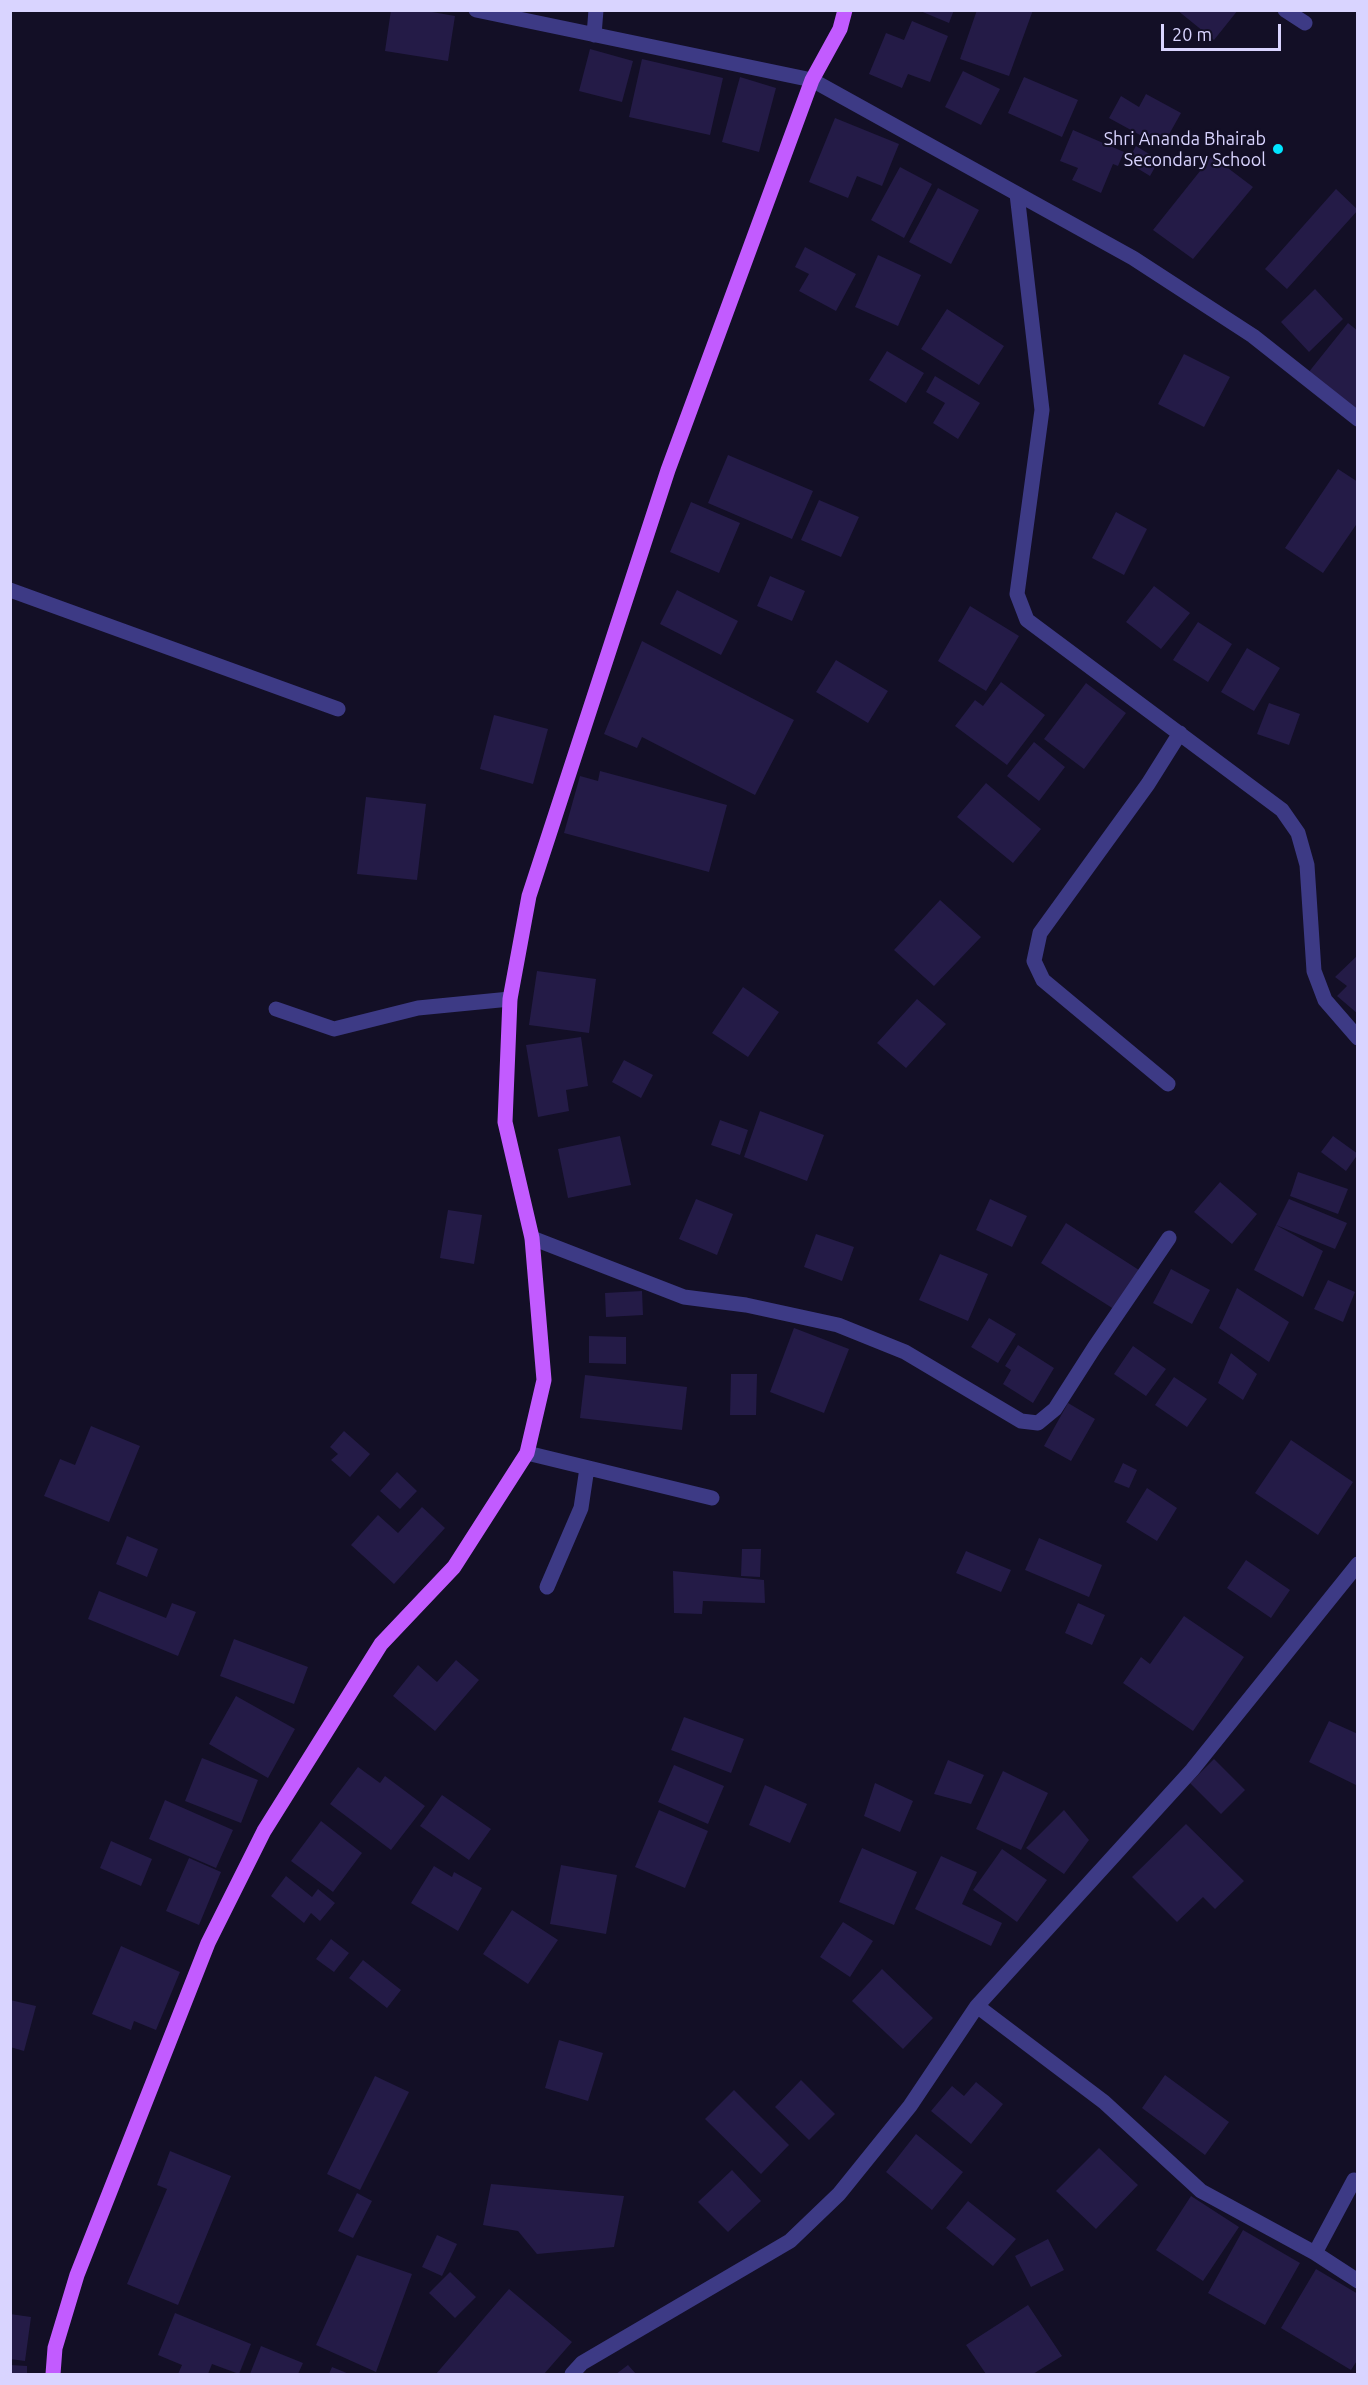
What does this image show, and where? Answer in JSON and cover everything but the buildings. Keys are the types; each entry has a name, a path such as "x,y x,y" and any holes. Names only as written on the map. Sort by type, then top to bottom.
{"main road":[{"path":"53,2374 55,2348 77,2275 208,1942 264,1831 381,1644 454,1567 527,1454 544,1380 532,1238 505,1122 510,999 529,896 668,470 812,81 840,29 845,10"}],"street":[{"path":"476,10 812,81 1111,244 1233,323 1358,419"},
{"path":"594,35 596,10"},
{"path":"1285,10 1305,23"},
{"path":"1017,194 1042,410 1017,594 1027,620 1282,810 1298,833 1307,865 1314,971 1325,1000 1358,1038"},
{"path":"10,590 338,710"},
{"path":"1168,1084 1043,980 1034,961 1041,933 1148,784 1180,733"},
{"path":"276,1010 333,1029 418,1008 510,999"},
{"path":"532,1238 684,1297 746,1305 838,1325 905,1352 1021,1421 1038,1423 1055,1409 1169,1238"},
{"path":"527,1454 712,1498"},
{"path":"547,1587 581,1509 587,1468"},
{"path":"572,2374 582,2363 790,2241 839,2194 910,2106 977,2006 1192,1770 1358,1564"},
{"path":"977,2006 1104,2102 1201,2191 1315,2253 1358,2281"},
{"path":"1315,2253 1354,2180"}],"place":[{"name":"Shri Ananda Bhairab Secondary School","path":"1278,149"}]}
